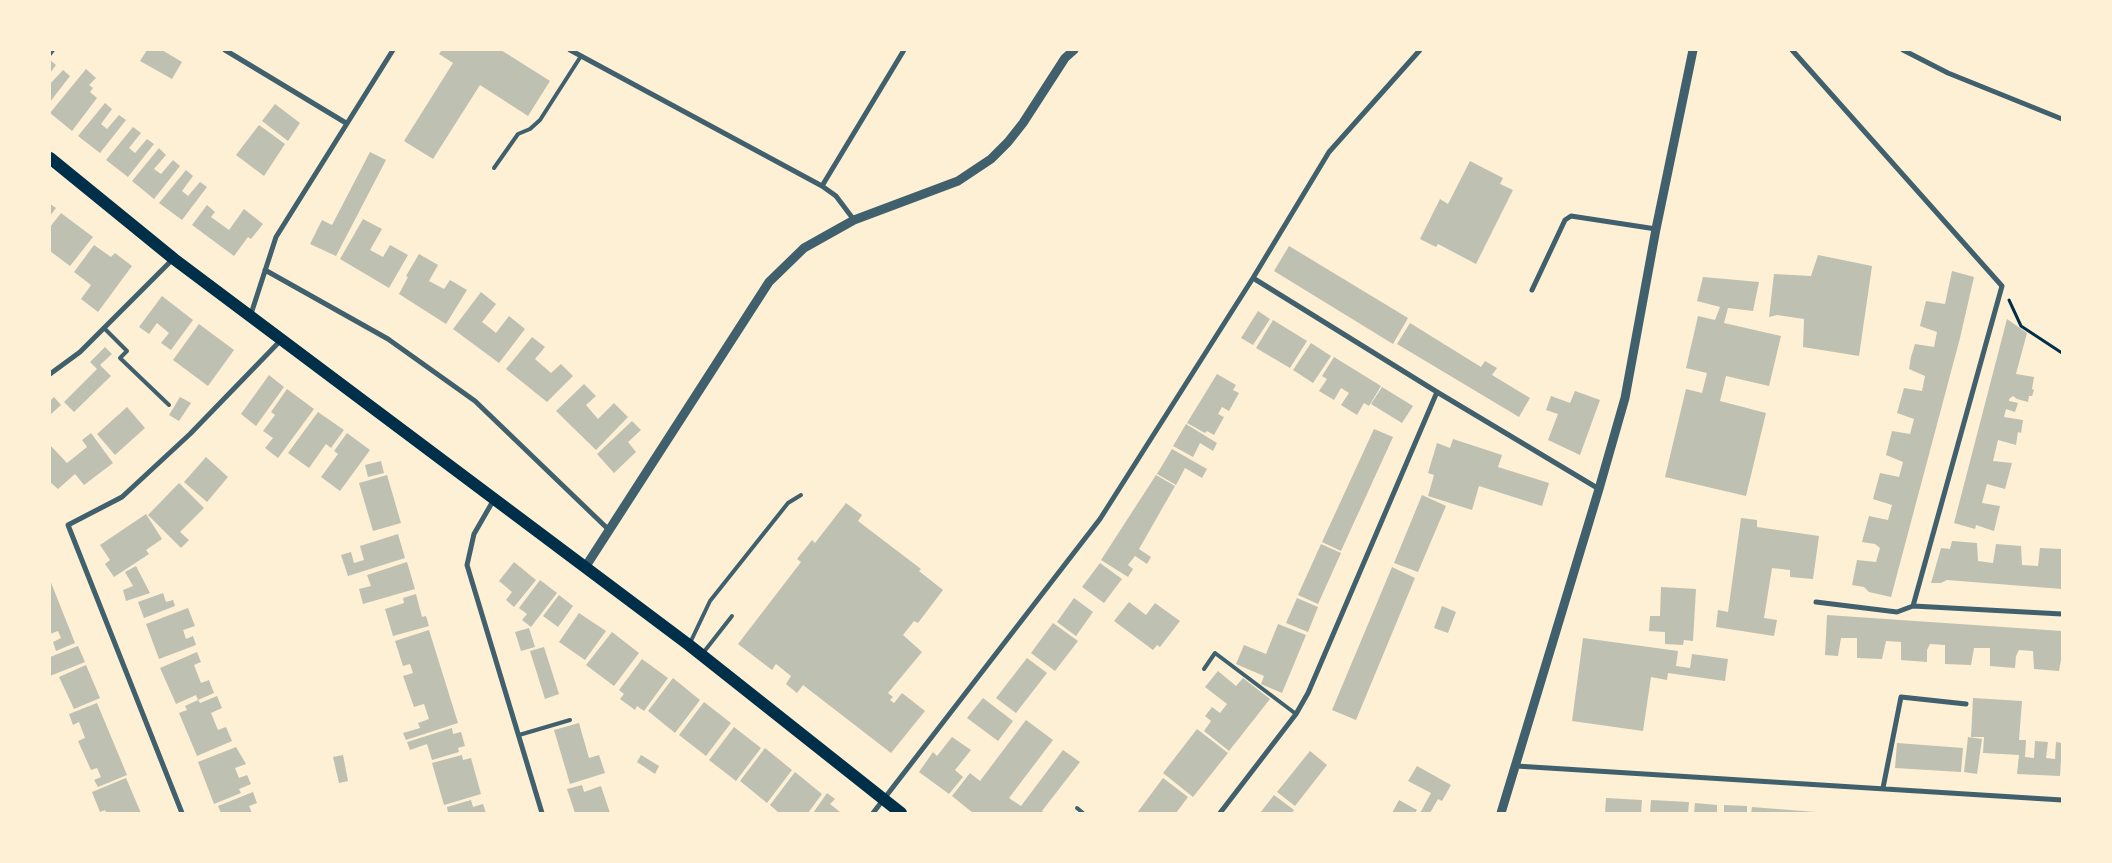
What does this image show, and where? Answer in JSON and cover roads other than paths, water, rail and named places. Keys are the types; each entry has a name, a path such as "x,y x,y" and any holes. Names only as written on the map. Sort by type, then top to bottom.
{"main road":[{"path":"50,158 174,259 586,566 901,813"}],"street":[{"path":"225,50 346,124"},
{"path":"251,315 276,237 393,50"},
{"path":"570,50 822,186 836,196 854,220"},
{"path":"822,186 904,50"},
{"path":"586,566 769,282 804,248 854,220 958,181 990,160 1008,142 1065,58 1074,50"},
{"path":"873,813 1100,519 1253,278 1329,152 1420,50"},
{"path":"1501,813 1625,398 1656,229 1693,50"},
{"path":"1792,50 2002,286 1913,606"},
{"path":"1903,50 1948,73 2062,119"},
{"path":"1532,290 1565,220 1572,216 1656,229"},
{"path":"50,374 80,352 174,259"},
{"path":"265,270 388,339 475,401 609,530"},
{"path":"1253,278 1437,392 1599,489"},
{"path":"182,813 68,526 122,497 190,434 282,339"},
{"path":"1220,813 1296,714 1308,693 1437,392"},
{"path":"494,499 474,534 467,565 542,813"},
{"path":"1816,602 1897,612 1913,606 2062,614"},
{"path":"1883,788 1901,697 1966,704"},
{"path":"1516,766 2062,800"}],"lane":[{"path":"50,54 53,50"},
{"path":"494,168 518,134 530,129 540,120 580,56"},
{"path":"104,328 127,351 120,358 169,405"},
{"path":"689,645 710,601 788,503 801,495"},
{"path":"701,655 732,616"},
{"path":"1204,668 1215,653 1296,714"},
{"path":"518,735 570,720"},
{"path":"1077,808 1083,813"}]}
